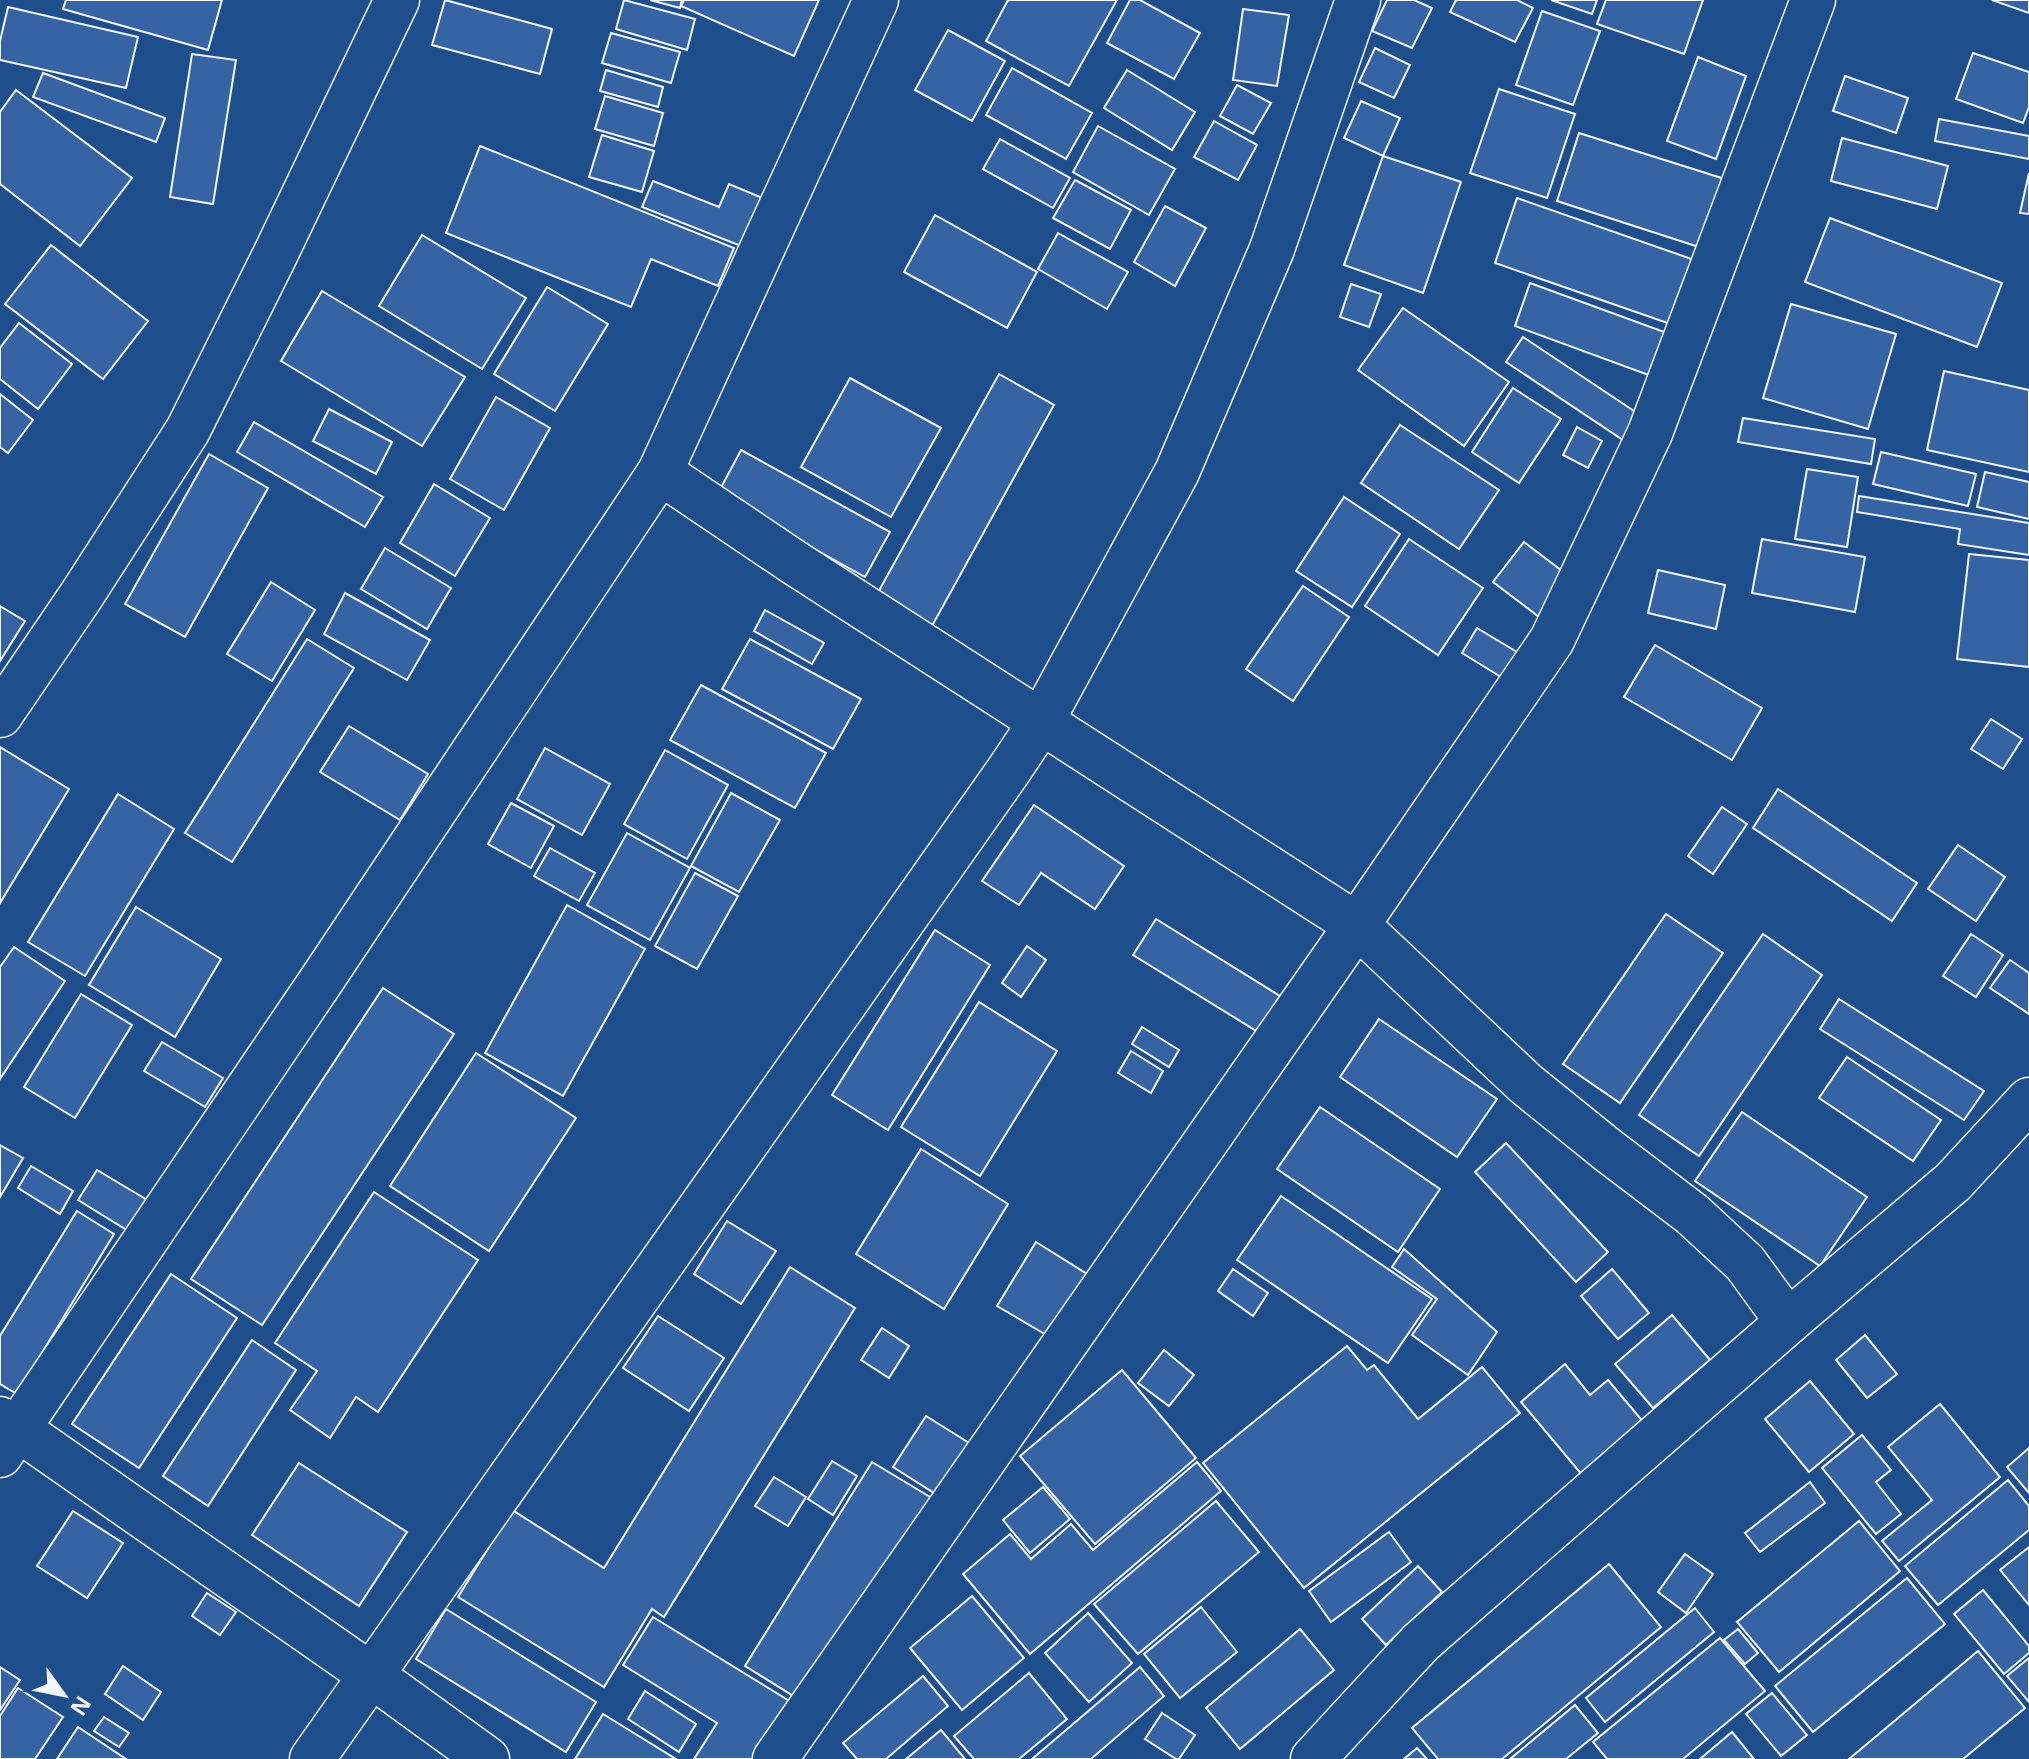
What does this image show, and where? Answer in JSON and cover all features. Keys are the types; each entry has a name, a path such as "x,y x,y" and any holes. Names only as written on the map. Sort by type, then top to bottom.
{"street":[{"path":"0,715 188,430 397,0"},
{"path":"487,1759 371,1675 6,1435 323,978 660,472 876,0"},
{"path":"312,1759 1041,722 1177,472 1272,249 1358,0"},
{"path":"775,1759 1552,640 1650,433 1813,0"},
{"path":"660,472 795,563 1357,925 1526,1084 1692,1214 1745,1263 1788,1322"},
{"path":"1313,1759 1421,1642 1953,1182 2029,1100"}],"building":[{"path":"66,0 222,0 208,50 63,9"},
{"path":"445,0 552,29 540,74 432,45"},
{"path":"624,0 695,19 687,50 616,29"},
{"path":"650,0 682,0 680,8"},
{"path":"684,0 819,0 794,56 681,6"},
{"path":"1008,0 1117,0 1069,86 986,41"},
{"path":"1130,0 1140,0 1200,33 1174,79 1107,43"},
{"path":"1387,0 1414,0 1432,8 1412,48 1372,31"},
{"path":"1456,0 1517,0 1533,8 1515,42 1450,12"},
{"path":"1551,0 1597,0 1592,14"},
{"path":"1606,0 1703,0 1684,54 1597,24"},
{"path":"1992,0 2029,0 2029,13"},
{"path":"8,7 138,37 126,88 0,60 0,41"},
{"path":"1243,9 1289,15 1277,86 1233,80"},
{"path":"1542,11 1600,31 1573,105 1516,85"},
{"path":"948,30 1005,61 972,121 915,90"},
{"path":"611,33 680,52 671,83 602,63"},
{"path":"1375,48 1410,65 1394,98 1359,82"},
{"path":"1973,53 2029,72 2029,107 2023,123 1956,99"},
{"path":"192,54 236,60 213,204 170,197"},
{"path":"1698,57 1746,76 1716,159 1667,141"},
{"path":"1012,68 1092,113 1066,159 986,115"},
{"path":"606,70 663,87 658,107 600,91"},
{"path":"1127,70 1195,112 1172,150 1104,108"},
{"path":"43,73 165,118 156,142 33,97"},
{"path":"1845,76 1908,98 1896,133 1833,111"},
{"path":"1237,85 1271,103 1253,134 1220,116"},
{"path":"1499,89 1575,114 1547,198 1470,173"},
{"path":"16,90 132,178 80,246 0,184 0,112"},
{"path":"605,96 663,113 654,146 595,129"},
{"path":"1361,101 1400,118 1383,156 1344,138"},
{"path":"1939,119 2029,136 2029,159 1935,141"},
{"path":"1214,121 1257,145 1238,180 1194,157"},
{"path":"1098,126 1175,169 1149,215 1073,172"},
{"path":"1579,133 1731,181 1708,250 1557,201"},
{"path":"602,135 654,151 642,192 589,177"},
{"path":"1842,138 1948,166 1937,209 1831,181"},
{"path":"1000,139 1070,178 1053,208 983,169"},
{"path":"480,146 734,248 718,286 651,259 631,307 446,233"},
{"path":"1383,156 1461,182 1423,293 1344,265"},
{"path":"2029,173 2029,214 2020,213"},
{"path":"1075,180 1131,210 1110,249 1053,218"},
{"path":"653,181 719,207 729,184 765,199 746,248 642,207"},
{"path":"1517,198 1703,263 1679,327 1495,263"},
{"path":"1165,206 1206,228 1175,286 1134,262"},
{"path":"935,215 1037,272 1007,328 904,272"},
{"path":"1830,218 2002,283 1977,347 1805,282"},
{"path":"1058,233 1128,272 1107,309 1038,269"},
{"path":"422,235 526,298 482,369 379,306"},
{"path":"51,245 148,321 103,379 5,304"},
{"path":"1530,283 1678,337 1662,380 1515,326"},
{"path":"1351,284 1381,294 1369,327 1340,317"},
{"path":"547,287 608,324 555,411 494,374"},
{"path":"322,291 465,377 422,446 281,361"},
{"path":"1791,304 1896,334 1868,429 1763,398"},
{"path":"1403,308 1509,382 1464,446 1358,370"},
{"path":"19,323 72,364 38,409 0,379 0,348"},
{"path":"1523,337 1646,419 1629,444 1506,362"},
{"path":"1944,371 2029,390 2029,472 1927,450"},
{"path":"999,374 1054,405 932,626 876,596"},
{"path":"850,378 941,428 891,517 801,467"},
{"path":"1513,388 1561,419 1519,483 1472,452"},
{"path":"0,394 33,420 8,453 0,447"},
{"path":"496,397 550,428 504,510 450,479"},
{"path":"329,409 392,442 376,474 313,441"},
{"path":"1743,418 1875,439 1871,464 1738,442"},
{"path":"254,422 383,497 365,527 237,452"},
{"path":"1400,425 1499,490 1459,549 1361,483"},
{"path":"1577,427 1602,441 1588,468 1563,455"},
{"path":"741,450 890,532 865,577 717,495"},
{"path":"1881,452 1976,474 1968,506 1873,484"},
{"path":"209,454 268,488 185,637 125,604"},
{"path":"1807,469 1858,477 1847,547 1795,539"},
{"path":"1985,472 2029,482 2029,519 1977,507"},
{"path":"434,484 490,518 455,576 400,543"},
{"path":"1859,496 2029,523 2029,555 1958,544 1960,529 1857,512"},
{"path":"1344,497 1400,534 1352,607 1296,571"},
{"path":"1409,539 1483,588 1438,655 1365,606"},
{"path":"1762,539 1865,557 1855,612 1752,593"},
{"path":"1524,542 1574,580 1543,620 1493,582"},
{"path":"385,548 451,588 427,629 361,589"},
{"path":"1969,554 2029,560 2029,667 1957,659"},
{"path":"1658,570 1725,585 1716,629 1648,613"},
{"path":"271,582 315,610 272,681 227,654"},
{"path":"1303,586 1349,617 1293,701 1246,669"},
{"path":"345,593 430,640 407,680 324,634"},
{"path":"0,606 25,621 0,661"},
{"path":"765,610 824,643 812,664 754,631"},
{"path":"1477,628 1517,652 1501,677 1462,653"},
{"path":"307,639 354,668 232,862 185,833"},
{"path":"750,639 861,699 833,749 722,689"},
{"path":"1655,645 1762,708 1732,760 1624,697"},
{"path":"701,685 826,753 795,808 670,740"},
{"path":"1991,719 2022,739 2003,769 1971,749"},
{"path":"349,726 428,774 400,820 320,772"},
{"path":"0,747 69,789 0,903"},
{"path":"545,748 610,784 582,835 517,799"},
{"path":"665,750 728,785 687,859 624,824"},
{"path":"1778,789 1917,883 1892,921 1753,828"},
{"path":"731,793 780,820 739,892 691,866"},
{"path":"118,794 174,829 85,976 28,942"},
{"path":"511,803 554,826 531,868 488,844"},
{"path":"1034,805 1124,866 1095,909 1041,873 1019,905 982,881"},
{"path":"1722,807 1747,824 1713,874 1688,856"},
{"path":"627,833 690,868 650,940 587,905"},
{"path":"1958,845 2005,877 1976,921 1928,889"},
{"path":"550,848 595,873 579,901 534,876"},
{"path":"695,873 738,896 697,969 655,946"},
{"path":"567,905 645,949 563,1096 485,1053"},
{"path":"136,907 221,959 175,1037 89,985"},
{"path":"1666,914 1723,953 1620,1103 1563,1064"},
{"path":"1156,919 1280,996 1258,1032 1133,955"},
{"path":"935,930 990,965 888,1130 832,1095"},
{"path":"1763,934 1822,975 1699,1156 1639,1115"},
{"path":"1971,934 2003,955 1976,997 1943,976"},
{"path":"1027,946 1046,960 1021,997 1002,983"},
{"path":"14,947 65,981 0,1079 0,967"},
{"path":"2010,960 2029,973 2029,1014 1990,988"},
{"path":"383,988 454,1034 262,1325 191,1279"},
{"path":"81,994 132,1025 75,1118 24,1087"},
{"path":"1839,999 1984,1091 1964,1120 1820,1029"},
{"path":"979,1002 1057,1051 980,1176 901,1127"},
{"path":"1379,1019 1497,1099 1457,1157 1340,1077"},
{"path":"1142,1027 1179,1050 1169,1067 1132,1044"},
{"path":"162,1042 223,1078 205,1107 144,1071"},
{"path":"1131,1051 1163,1071 1151,1093 1118,1073"},
{"path":"476,1053 576,1118 489,1251 390,1186"},
{"path":"1847,1057 1941,1120 1913,1161 1819,1098"},
{"path":"1320,1107 1440,1189 1398,1252 1277,1169"},
{"path":"1742,1112 1867,1197 1820,1266 1695,1181"},
{"path":"1506,1143 1608,1252 1576,1282 1475,1172"},
{"path":"0,1145 23,1158 0,1197"},
{"path":"921,1149 1008,1204 944,1309 856,1254"},
{"path":"31,1166 73,1191 60,1214 18,1188"},
{"path":"97,1170 149,1201 130,1232 78,1200"},
{"path":"374,1192 478,1260 378,1412 356,1397 330,1438 290,1410 317,1371 275,1343"},
{"path":"1281,1196 1432,1299 1388,1363 1237,1260"},
{"path":"77,1211 114,1234 17,1394 0,1384 0,1336"},
{"path":"727,1221 776,1251 741,1304 694,1274"},
{"path":"1036,1242 1092,1277 1053,1339 997,1306"},
{"path":"1404,1249 1497,1332 1468,1375 1412,1335 1437,1299 1392,1267"},
{"path":"790,1267 855,1308 664,1617 652,1609 604,1687 458,1597 512,1510 604,1568"},
{"path":"1233,1269 1268,1293 1253,1316 1218,1291"},
{"path":"1612,1269 1649,1313 1618,1339 1581,1296"},
{"path":"171,1274 237,1318 139,1468 72,1424"},
{"path":"1672,1315 1710,1360 1653,1408 1615,1364"},
{"path":"658,1316 724,1358 689,1411 623,1368"},
{"path":"882,1328 909,1346 889,1378 861,1360"},
{"path":"1865,1335 1897,1374 1867,1398 1836,1360"},
{"path":"252,1340 296,1370 208,1506 163,1476"},
{"path":"1347,1346 1367,1370 1374,1365 1418,1419 1482,1367 1520,1413 1304,1588 1203,1463"},
{"path":"1164,1350 1194,1375 1169,1406 1138,1383"},
{"path":"1565,1364 1590,1395 1608,1380 1645,1424 1583,1476 1521,1402"},
{"path":"1122,1370 1196,1458 1095,1544 1020,1456"},
{"path":"1810,1381 1854,1434 1809,1472 1765,1419"},
{"path":"1940,1404 2000,1477 1899,1561 1882,1541 1932,1500 1888,1447"},
{"path":"926,1416 974,1446 942,1498 893,1467"},
{"path":"1862,1435 1891,1470 1876,1482 1901,1514 1876,1534 1822,1468"},
{"path":"2029,1448 2029,1493 2007,1467"},
{"path":"832,1461 857,1476 833,1515 808,1499"},
{"path":"872,1462 935,1500 808,1705 745,1666"},
{"path":"1197,1462 1221,1491 1030,1654 963,1574 1010,1534 1031,1559 1071,1524 1093,1550"},
{"path":"299,1463 407,1532 359,1606 252,1535"},
{"path":"774,1477 806,1497 788,1526 755,1506"},
{"path":"2008,1480 2029,1506 2029,1530 1938,1605 1905,1566"},
{"path":"1810,1482 1825,1503 1760,1552 1745,1533"},
{"path":"1043,1487 1070,1519 1030,1553 1003,1520"},
{"path":"1216,1501 1259,1552 1138,1654 1094,1604"},
{"path":"73,1511 123,1543 87,1598 37,1566"},
{"path":"1859,1521 1900,1571 1779,1672 1737,1622"},
{"path":"1389,1532 1411,1562 1331,1622 1309,1591"},
{"path":"2029,1547 2029,1605 2000,1570"},
{"path":"1685,1554 1713,1574 1686,1613 1658,1592"},
{"path":"1609,1564 1661,1627 1502,1759 1438,1759 1412,1728"},
{"path":"1418,1566 1442,1592 1386,1645 1362,1619"},
{"path":"1907,1578 1945,1624 1813,1732 1775,1686"},
{"path":"1983,1590 2029,1646 2029,1653 2004,1674 1954,1614"},
{"path":"207,1593 236,1612 220,1635 192,1616"},
{"path":"972,1596 1024,1658 962,1710 910,1648"},
{"path":"1201,1607 1237,1652 1180,1698 1144,1654"},
{"path":"1695,1608 1714,1632 1605,1722 1586,1698"},
{"path":"446,1609 596,1702 566,1752 416,1659"},
{"path":"1088,1613 1132,1663 1089,1702 1045,1653"},
{"path":"653,1617 791,1702 756,1759 694,1759 717,1723 623,1665"},
{"path":"1300,1629 1334,1670 1240,1749 1206,1708"},
{"path":"1738,1629 1758,1653 1745,1664 1724,1640"},
{"path":"1720,1638 1765,1691 1683,1759 1607,1759 1593,1742"},
{"path":"1978,1651 2025,1708 1963,1759 1849,1759"},
{"path":"2029,1658 2029,1702 2007,1676"},
{"path":"123,1666 161,1692 143,1720 105,1694"},
{"path":"0,1667 20,1680 0,1710"},
{"path":"1140,1667 1164,1696 1091,1759 1032,1759"},
{"path":"1029,1673 1067,1719 1019,1759 974,1759 954,1736"},
{"path":"923,1676 948,1706 886,1759 857,1759 843,1743"},
{"path":"18,1688 63,1717 35,1759 0,1759 0,1716"},
{"path":"645,1691 696,1724 679,1752 628,1719"},
{"path":"1772,1693 1807,1735 1781,1756 1746,1714"},
{"path":"1575,1705 1598,1733 1566,1759 1510,1759"},
{"path":"1162,1713 1195,1735 1179,1759 1145,1739"},
{"path":"603,1714 676,1759 575,1759"},
{"path":"104,1717 129,1733 119,1747 94,1731"},
{"path":"78,1727 126,1759 57,1759"},
{"path":"941,1730 965,1759 906,1759"},
{"path":"1732,1732 1754,1759 1700,1759"},
{"path":"1417,1748 1427,1759 1404,1759"}]}
